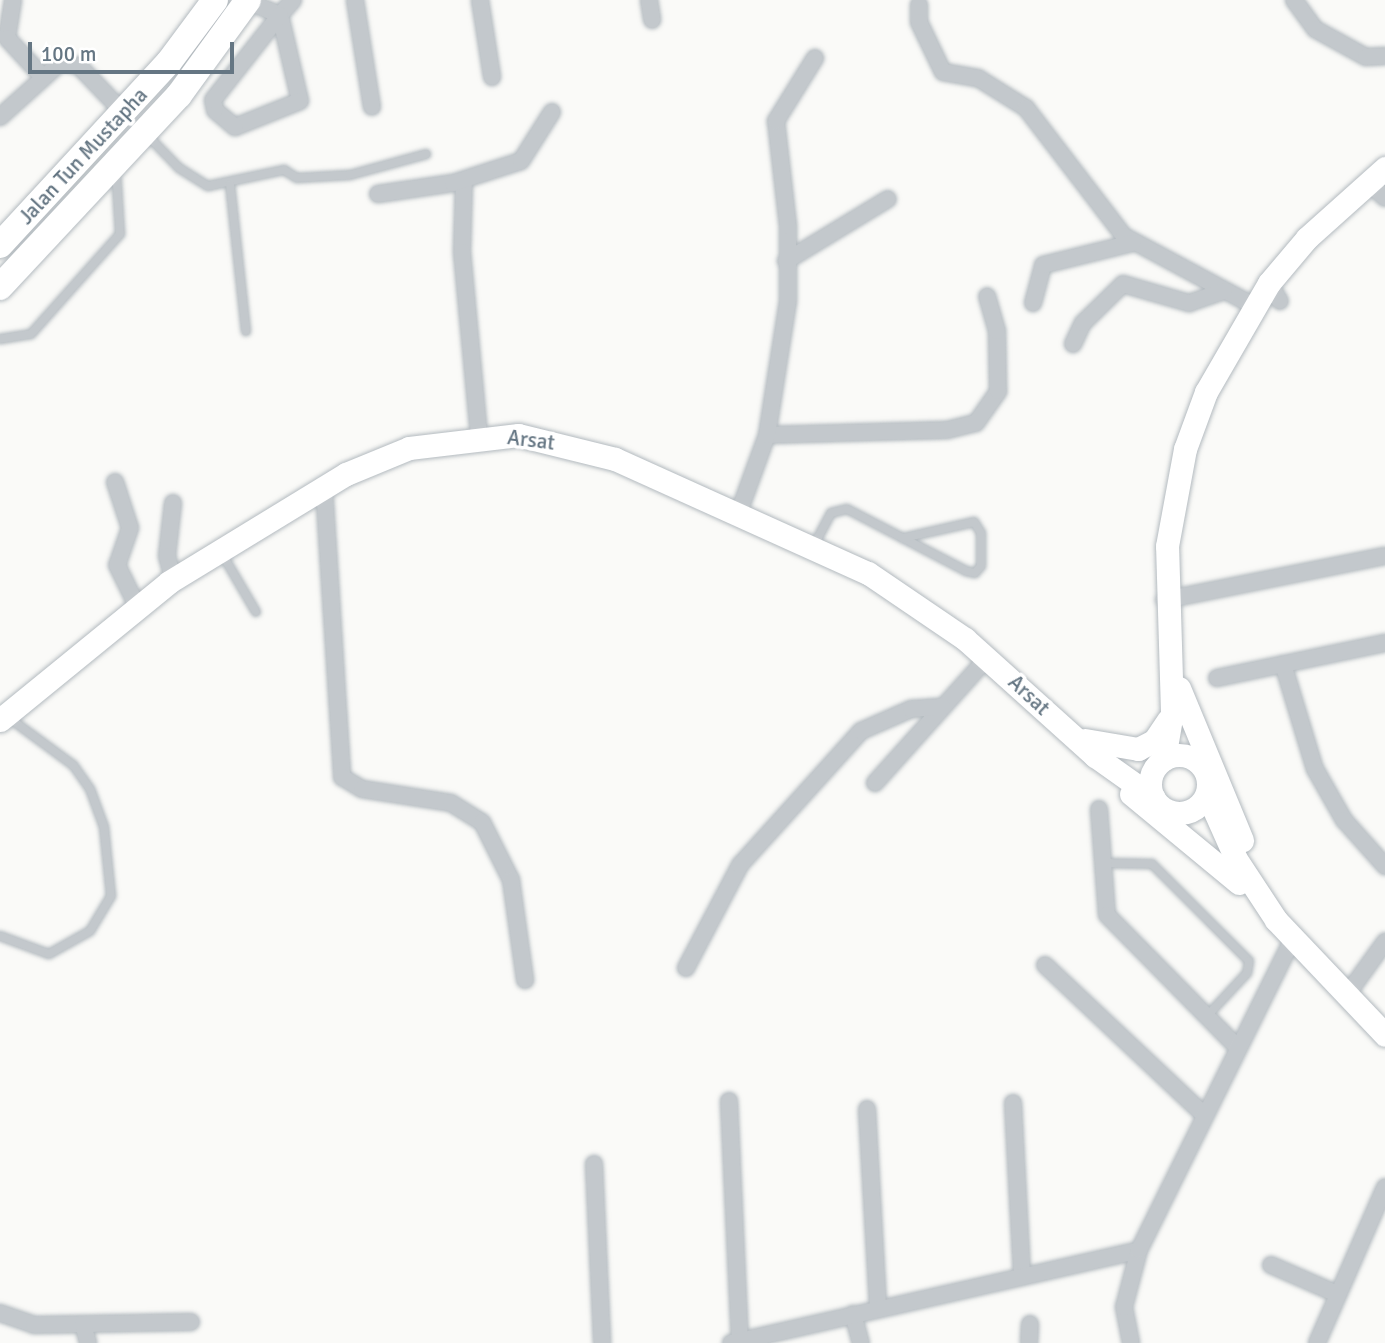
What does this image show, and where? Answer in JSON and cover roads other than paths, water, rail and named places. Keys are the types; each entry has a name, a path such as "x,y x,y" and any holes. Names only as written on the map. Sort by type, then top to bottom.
{"main road":[{"name":"Jalan Tun Mustapha","path":"0,246 124,113 215,0"},
{"path":"0,287 115,166 248,1"},
{"path":"1276,920 1236,859 1207,794 1207,776 1197,760 1176,681 1164,600 1185,449 1206,392 1254,306 1275,292 1377,175"},
{"name":"Arsat","path":"3,718 173,579 324,487 410,448 479,436 518,435 581,448 739,512 868,573 988,657 1082,742"},
{"path":"1154,798 1150,780 1162,761 1176,681"},
{"path":"1176,681 1265,900"},
{"path":"1082,742 1117,748 1147,746 1172,712"},
{"path":"1082,742 1121,757 1162,761 1197,760"},
{"path":"1082,742 1176,813 1292,940 1385,1035"},
{"path":"1082,742 1184,841 1239,883"},
{"path":"1176,813 1195,809 1207,794"}],"street":[{"path":"13,0 7,38 42,76"},
{"path":"280,15 300,101 235,127 224,121 213,100 280,15 293,0"},
{"path":"355,0 372,107"},
{"path":"480,0 492,77"},
{"path":"649,0 652,20"},
{"path":"1294,0 1315,29 1366,57 1385,56"},
{"path":"248,1 280,15"},
{"path":"919,5 919,22 943,72 978,78 1020,103 1132,243 1254,306"},
{"path":"739,512 767,435 788,301 776,121 815,58"},
{"path":"0,117 42,76 70,62 124,113"},
{"path":"378,194 464,180 521,161 552,112"},
{"path":"1377,175 1385,198"},
{"path":"464,180 462,252 479,436"},
{"path":"786,261 888,199"},
{"path":"1033,303 1038,273 1052,260 1132,243"},
{"path":"1073,344 1083,323 1123,284 1189,303 1224,291"},
{"path":"767,435 947,430 976,423 998,391 997,331 987,296"},
{"path":"115,482 130,528 117,565 137,606"},
{"path":"324,487 342,777 362,789 451,803 482,822 511,880 525,980"},
{"path":"173,503 167,556 173,579"},
{"path":"1164,600 1385,556"},
{"path":"1217,678 1385,643"},
{"path":"875,783 988,657"},
{"path":"1283,664 1315,769 1344,820 1385,866"},
{"path":"686,968 740,865 861,731 911,709 942,707"},
{"path":"1100,809 1107,915 1236,1046"},
{"path":"1131,1343 1124,1307 1139,1250 1236,1046 1292,940"},
{"path":"1346,996 1385,942"},
{"path":"1045,965 1204,1115"},
{"path":"729,1101 735,1342 878,1307 1139,1250"},
{"path":"1013,1103 1022,1275"},
{"path":"867,1109 878,1307"},
{"path":"594,1164 602,1343"},
{"path":"1317,1343 1385,1187"},
{"path":"1271,1265 1337,1294"},
{"path":"0,1313 26,1325 191,1322"},
{"path":"853,1314 861,1343"},
{"path":"83,1324 88,1343"},
{"path":"1029,1343 1030,1324"}],"lane":[{"path":"144,132 198,182 230,184 284,170 296,178 350,175 426,154"},
{"path":"0,339 31,334 120,234 115,166"},
{"path":"230,184 246,331"},
{"path":"813,547 831,513 847,509 965,571 975,573 981,566 981,533 974,522 903,538"},
{"path":"220,549 256,612"},
{"path":"0,936 49,954 90,931 111,895 104,827 90,789 73,765 3,718"},
{"path":"1103,863 1152,864 1249,961 1247,973 1207,1016"}]}
